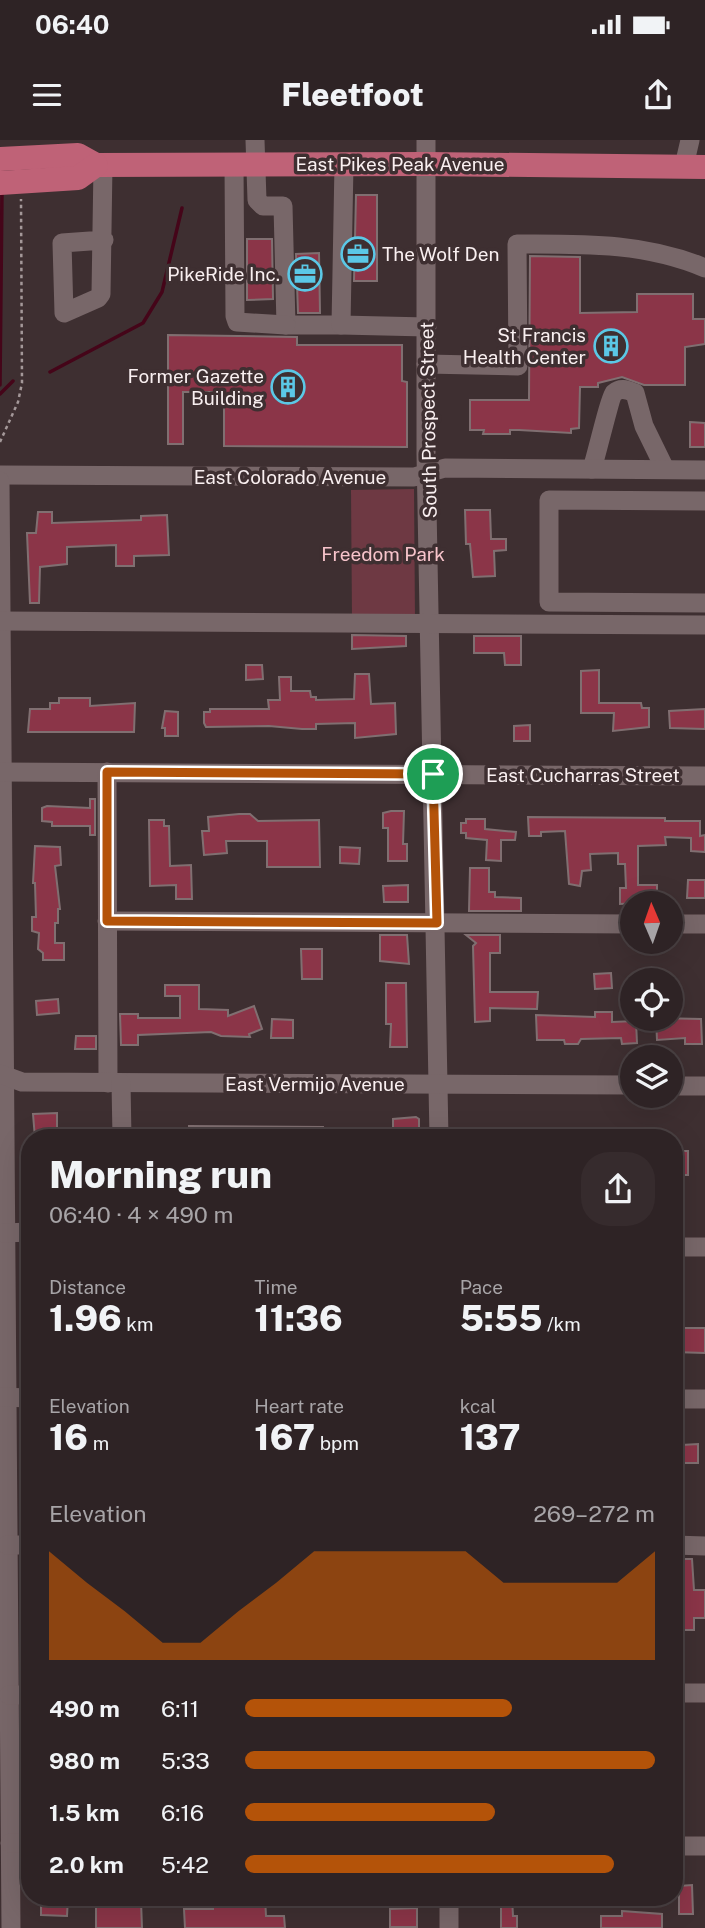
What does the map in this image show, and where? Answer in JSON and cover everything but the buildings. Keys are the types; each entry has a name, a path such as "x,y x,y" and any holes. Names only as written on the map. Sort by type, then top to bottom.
{"main road":[{"name":"East Pikes Peak Avenue","path":"11,186 78,155 99,165 248,156 344,164 426,152 695,167"},
{"name":"East Pikes Peak Avenue","path":"0,159 50,169"}],"street":[{"path":"690,140 695,167"},
{"name":"South Prospect Street","path":"426,152 427,473 439,1129"},
{"path":"248,156 235,316 237,322 246,325 427,327"},
{"path":"248,156 257,200 263,206 284,206 286,325"},
{"path":"341,325 344,164"},
{"path":"99,165 104,240"},
{"path":"426,364 518,366 517,244 623,246 687,260 705,268"},
{"path":"605,501 598,469 611,398 615,391 624,388 635,393 644,426 665,469"},
{"name":"East Colorado Avenue","path":"0,475 414,477 443,468 705,470"},
{"path":"633,469 633,501"},
{"path":"0,481 3,1397 7,1545 4,1653 9,1695 10,1843 7,1921"},
{"path":"705,501 549,500 549,602 705,603"},
{"path":"1,621 705,625"},
{"name":"East Cucharras Street","path":"1,772 705,776"},
{"path":"107,772 107,921 114,1083 121,1129"},
{"path":"107,921 620,924"},
{"path":"683,924 705,924"},
{"name":"East Vermijo Avenue","path":"2,1075 20,1082 620,1086"},
{"path":"683,1086 705,1086"},
{"path":"4,1233 21,1232"},
{"path":"683,1247 705,1247"},
{"path":"3,1397 21,1398"},
{"path":"683,1399 705,1399"},
{"path":"7,1545 21,1545"},
{"path":"683,1545 705,1546"},
{"path":"683,1693 705,1693"},
{"path":"9,1695 21,1695"},
{"path":"10,1843 21,1843"},
{"path":"683,1846 705,1846"},
{"path":"449,1906 449,1928"}],"path":[{"path":"0,442 18,402 22,383 11,186"}],"green space":[{"name":"Freedom Park","path":"414,489 415,618 352,619 351,490"}],"waterway":[{"path":"0,385 2,191"},
{"path":"50,372 143,323 162,292 182,208"},
{"path":"0,394 13,381"}],"place":[{"name":"The Wolf Den","path":"358,254"},
{"name":"PikeRide Inc.","path":"305,274"},
{"name":"St Francis Health Center","path":"611,346"},
{"name":"Former Gazette Building","path":"288,387"}],"route":[{"path":"107,772 433,774 437,923 107,921 107,772"}]}
